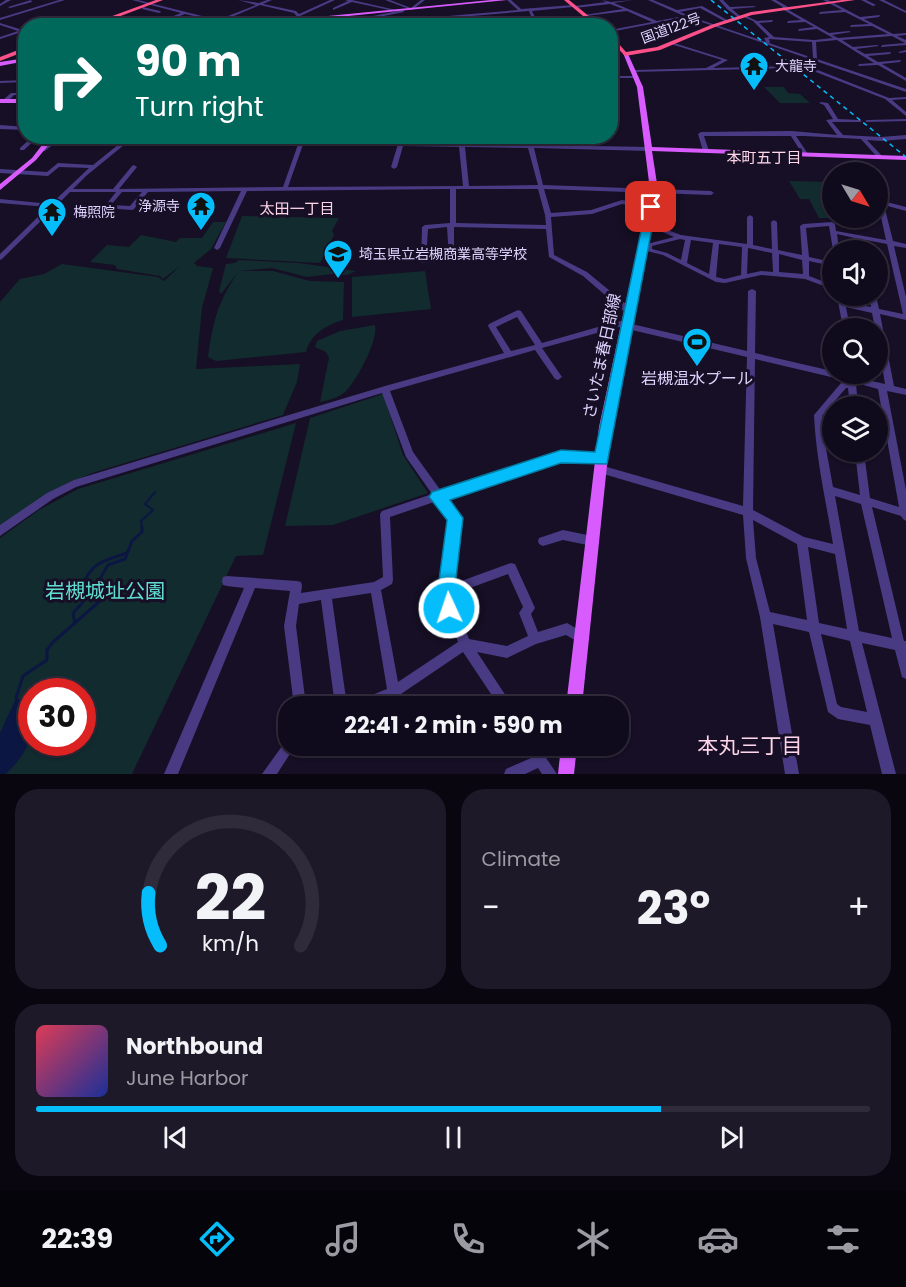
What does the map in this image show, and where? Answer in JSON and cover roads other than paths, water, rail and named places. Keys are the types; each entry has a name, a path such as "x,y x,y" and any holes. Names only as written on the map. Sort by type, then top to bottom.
{"highway":[{"path":"110,18 161,0"},
{"path":"115,18 166,0"},
{"path":"566,0 590,18"},
{"name":"国道122号","path":"618,46 625,54 653,50 727,21 762,12 827,1 853,0"},
{"path":"0,58 18,51"}],"main road":[{"path":"293,18 507,0"},
{"name":"さいたま春日部線","path":"575,696 601,464 626,325 654,190 650,149 636,74 625,54"},
{"path":"0,64 18,60"},
{"path":"0,188 47,144"},
{"path":"650,149 906,158"},
{"path":"566,774 568,756"}],"street":[{"path":"0,5 9,0"},
{"path":"8,6 28,0 48,5"},
{"path":"0,19 63,0"},
{"path":"134,0 207,18"},
{"path":"240,0 301,17 333,0"},
{"path":"226,18 270,0"},
{"path":"387,0 411,9 421,0"},
{"path":"507,0 520,10"},
{"path":"604,0 657,23"},
{"path":"442,18 631,0"},
{"path":"650,0 713,26 906,91"},
{"path":"721,0 742,17 756,22 771,21"},
{"path":"773,0 851,48 905,77"},
{"path":"863,0 873,5"},
{"path":"881,0 906,10"},
{"path":"334,9 352,1 394,10"},
{"path":"827,1 906,43"},
{"path":"360,7 366,4"},
{"path":"729,8 751,5 762,12"},
{"path":"806,5 813,9"},
{"path":"676,11 701,7 727,21"},
{"path":"16,8 27,11"},
{"path":"143,8 168,14 160,17 163,18"},
{"path":"530,9 534,18"},
{"path":"365,18 403,10 414,18"},
{"path":"586,15 628,10"},
{"path":"820,13 846,11"},
{"path":"174,18 187,13"},
{"path":"344,15 348,18"},
{"path":"618,30 688,16"},
{"path":"859,18 879,16"},
{"path":"788,22 815,21"},
{"path":"756,22 773,39"},
{"path":"2,25 18,30"},
{"path":"851,26 872,25"},
{"path":"0,32 12,28"},
{"path":"861,29 879,28"},
{"path":"799,30 836,29"},
{"path":"828,34 849,32"},
{"path":"0,38 18,33"},
{"path":"815,43 837,39 906,34"},
{"path":"772,45 765,39 824,45"},
{"path":"815,43 817,60"},
{"path":"851,48 906,43"},
{"path":"672,44 726,60 705,71"},
{"path":"863,55 890,53"},
{"path":"817,60 803,66 889,99 906,98"},
{"path":"859,65 900,61"},
{"path":"884,67 905,66"},
{"path":"618,76 791,68"},
{"path":"0,82 18,81"},
{"path":"889,99 906,118"},
{"path":"821,103 826,104 836,120"},
{"path":"867,121 906,118"},
{"path":"842,137 828,120 860,121"},
{"path":"0,127 18,128"},
{"path":"792,133 805,154"},
{"path":"706,151 701,134 792,133 863,138 906,137"},
{"path":"863,138 880,157"},
{"path":"22,149 28,144"},
{"path":"43,150 51,144"},
{"path":"0,258 93,168 123,144"},
{"path":"285,189 301,144"},
{"path":"394,167 401,144 650,149"},
{"path":"462,144 466,187"},
{"path":"530,145 548,215 550,253 554,260 585,274 630,312"},
{"path":"0,171 48,174 58,165 93,168"},
{"path":"134,167 107,207 132,208 147,190"},
{"path":"453,187 452,225 452,260 423,262 425,227 452,225 549,227"},
{"path":"71,191 540,187 711,193"},
{"path":"217,249 245,189"},
{"path":"0,201 55,206"},
{"path":"861,306 876,311 906,315 880,201 906,209"},
{"path":"548,215 592,212 622,202 651,207"},
{"path":"744,275 750,217"},
{"path":"774,222 777,273"},
{"path":"647,224 684,237 747,246 822,262"},
{"path":"806,277 803,226 832,224 835,240"},
{"path":"834,232 906,246"},
{"path":"684,237 649,245 649,250 725,282 744,275 777,273 806,277 822,283"},
{"path":"684,237 684,263"},
{"path":"712,278 716,242"},
{"path":"752,291 748,512 752,558 766,617 792,774"},
{"path":"828,490 906,514 875,306"},
{"path":"508,355 492,326 518,313 558,377"},
{"path":"0,531 64,488 178,448 610,326 626,325 822,372"},
{"path":"845,384 818,415 828,490 854,635 890,774"},
{"path":"873,384 906,392"},
{"path":"385,389 409,454 437,497 455,518 446,592 449,608 465,644 499,696"},
{"path":"294,599 375,587 388,580 385,514 561,456 601,464 748,512 802,541 838,550"},
{"path":"861,462 865,500 902,646 906,673"},
{"path":"543,541 563,535 592,541"},
{"path":"802,541 814,627 832,708 837,713 876,720"},
{"path":"446,592 511,568 529,608 525,614 535,639"},
{"path":"227,581 251,585 297,586 290,626 299,696"},
{"path":"171,774 251,585"},
{"path":"375,587 394,692"},
{"path":"326,594 340,696"},
{"path":"766,617 902,646"},
{"path":"384,696 394,692 465,644 507,652 535,639 567,629 582,639"},
{"path":"269,774 282,756"},
{"path":"538,756 550,774"},
{"path":"511,774 541,760"}],"water":[{"path":"16,698 18,699 18,756 22,756 6,774 0,774 0,733"}],"waterway":[{"path":"142,528 141,521 153,510 145,504 155,492"},
{"path":"75,623 108,594 111,584 98,582 108,565 125,559 132,541 142,532 142,528"},
{"path":"75,623 73,613 87,594 85,580 89,573 103,562 127,553"},
{"path":"16,698 23,676 47,660 47,650 53,642 75,623"}],"tunnel":[{"path":"791,67 801,66"}],"railway":[{"path":"711,0 906,157"}],"place":[{"name":"大龍寺","path":"754,92"},
{"name":"浄源寺","path":"201,232"},
{"name":"梅照院","path":"52,238"},
{"name":"埼玉県立岩槻商業高等学校","path":"338,280"},
{"name":"岩槻温水プール","path":"697,368"}],"district":[{"name":"本町五丁目","path":"764,157"},
{"name":"太田一丁目","path":"297,208"},
{"name":"本丸三丁目","path":"750,745"}],"park label":[{"name":"岩槻城址公園","path":"105,591"}]}
